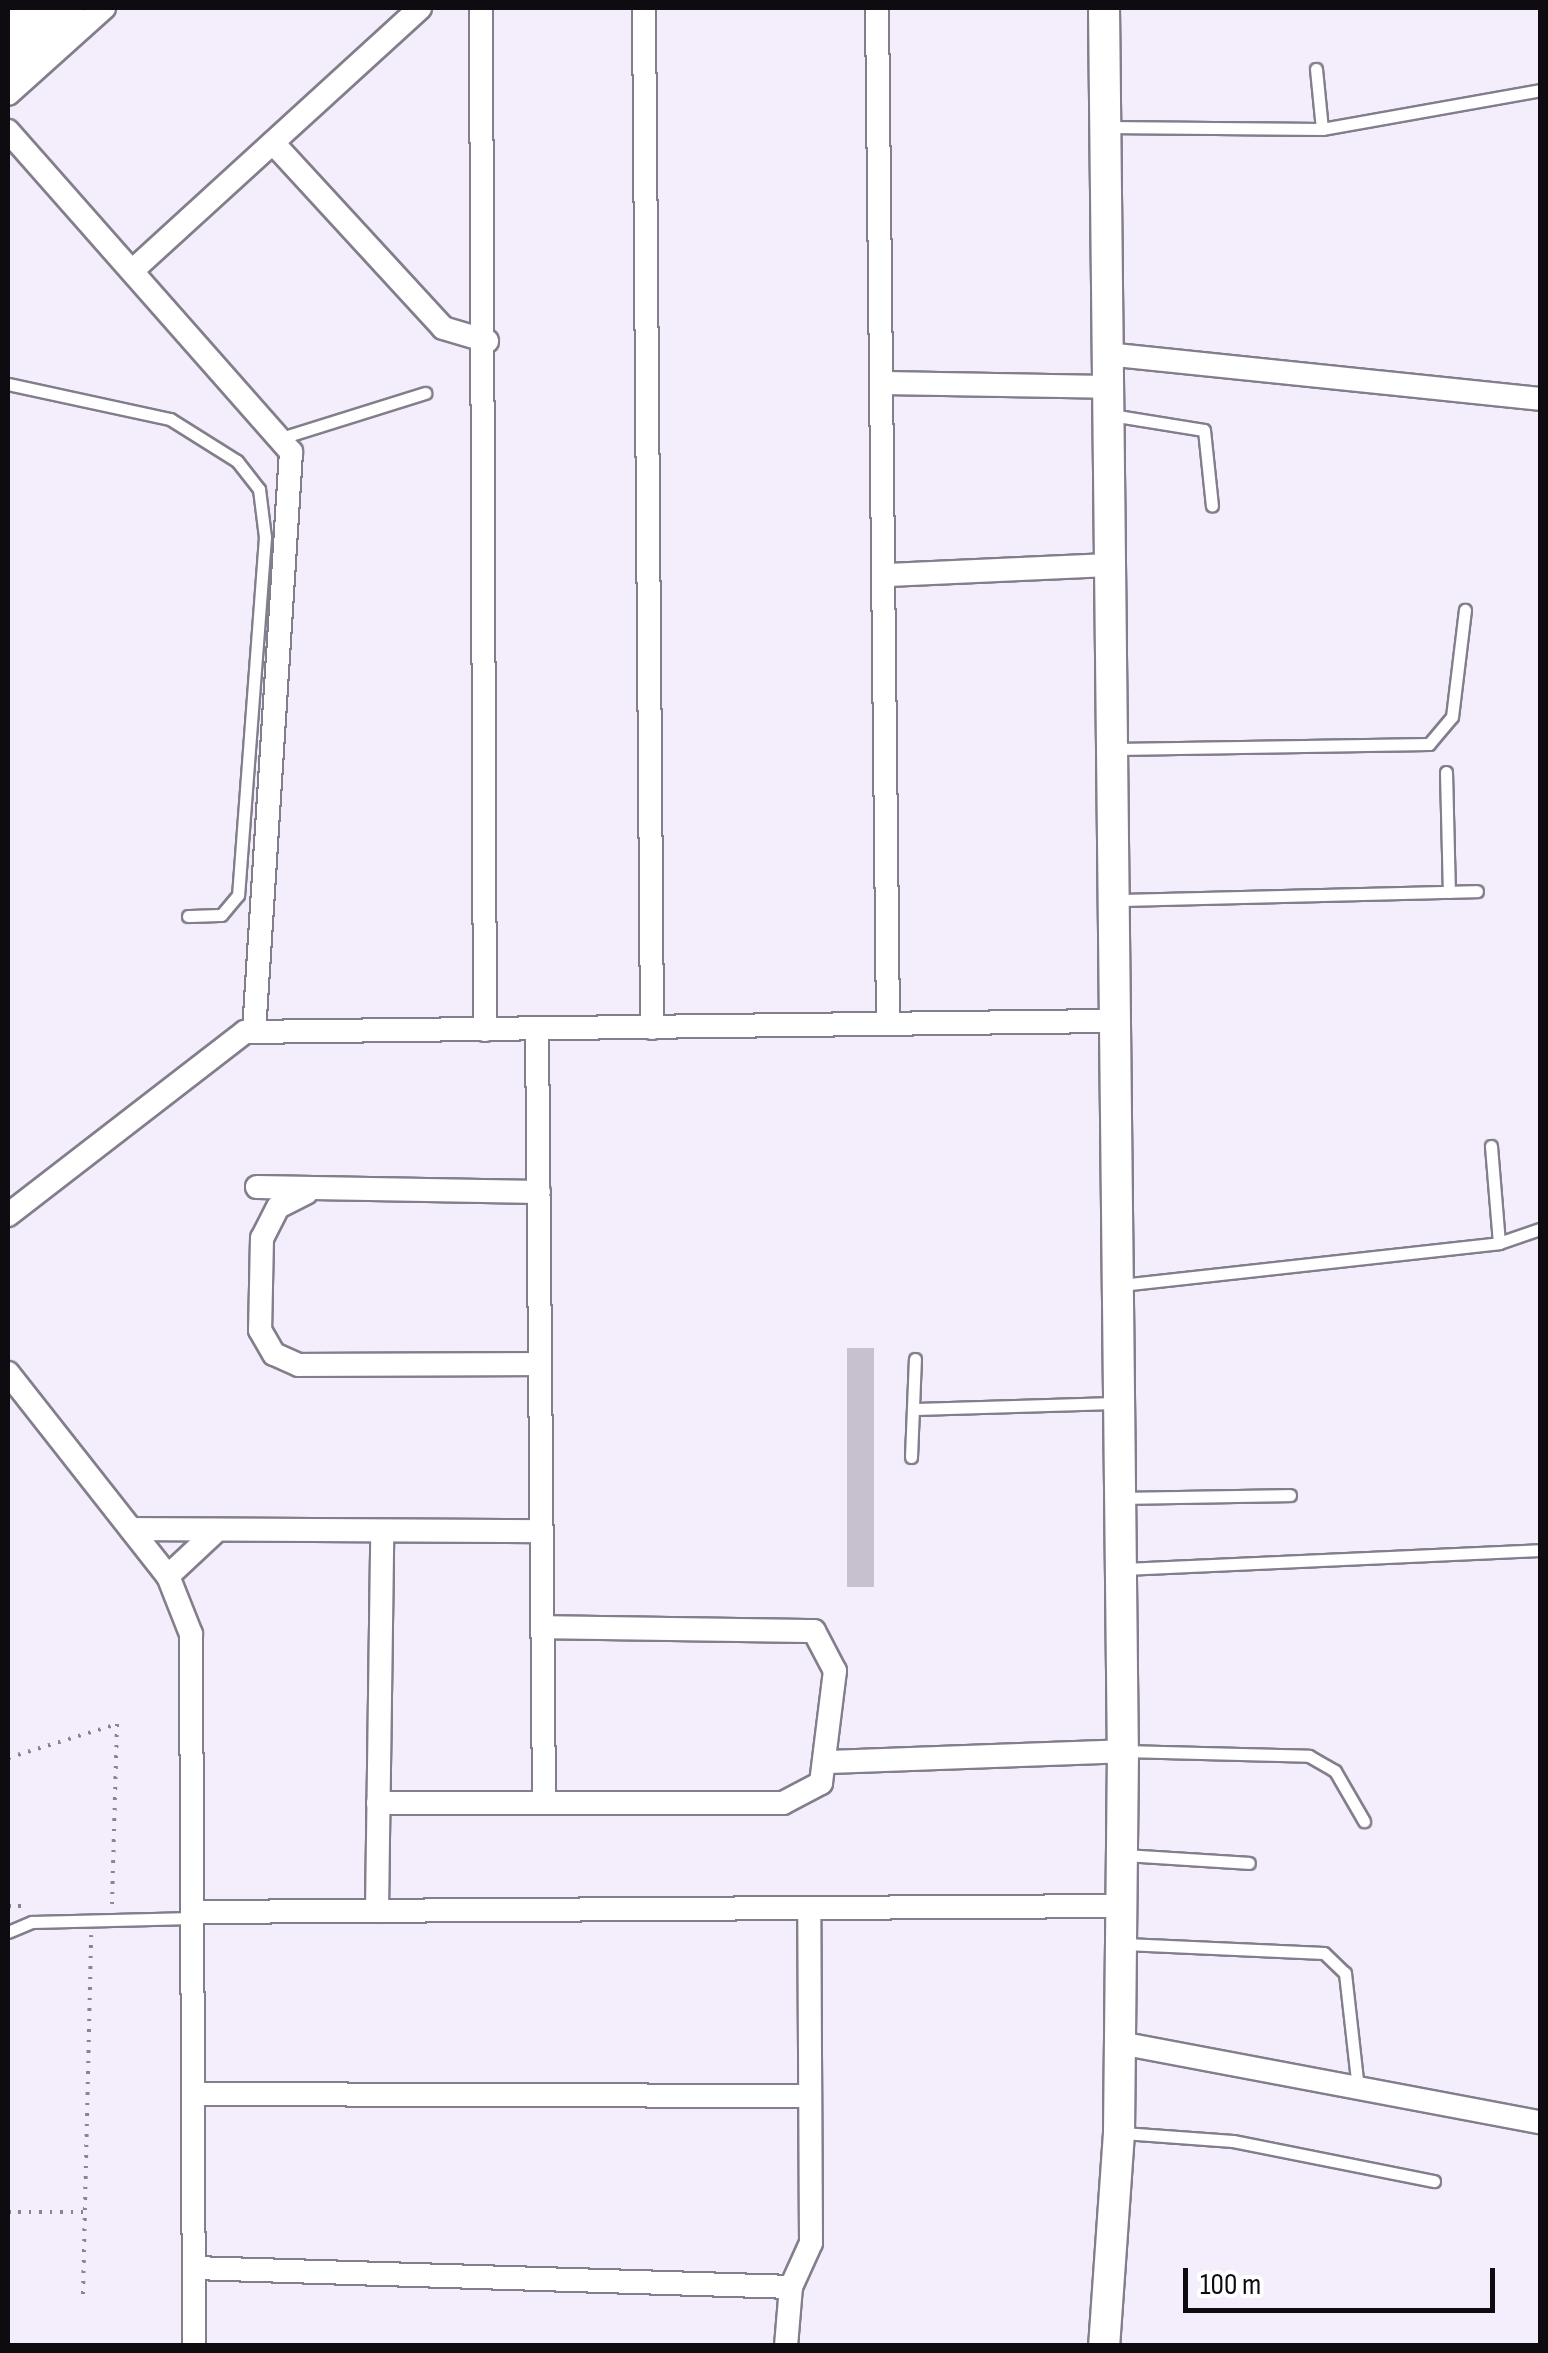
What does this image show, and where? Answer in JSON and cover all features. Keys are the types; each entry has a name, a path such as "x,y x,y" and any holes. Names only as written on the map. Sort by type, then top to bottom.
{"main road":[{"path":"8,26 28,8"},
{"path":"8,61 66,8"},
{"path":"1104,8 1117,1403 1124,1751 1119,2133 1104,2346"}],"street":[{"path":"8,94 104,8"},
{"path":"132,271 420,8"},
{"path":"481,8 487,341 485,1030"},
{"path":"644,8 652,1028"},
{"path":"877,8 888,576 888,1024"},
{"path":"8,131 284,437 292,470 254,1032"},
{"path":"275,144 443,328 487,341"},
{"path":"1106,354 1540,400"},
{"path":"884,382 1106,401"},
{"path":"888,576 1109,565"},
{"path":"8,1215 220,1044 254,1032 1114,1022"},
{"path":"537,1029 544,1803"},
{"path":"257,1187 306,1193 538,1192"},
{"path":"306,1193 270,1215 260,1251 260,1330 282,1359 540,1364"},
{"path":"8,1373 168,1576 194,1652 194,2346"},
{"path":"131,1529 214,1533 542,1531"},
{"path":"378,1912 382,1532"},
{"path":"168,1576 214,1533"},
{"path":"378,1803 794,1802 814,1792 829,1762 834,1662 805,1627 542,1627"},
{"path":"829,1762 1124,1751"},
{"path":"193,1915 1121,1906"},
{"path":"786,2346 792,2288 811,2243 809,1912"},
{"path":"1120,2043 1540,2122"},
{"path":"194,2094 810,2096"},
{"path":"194,2268 792,2288"}],"lane":[{"path":"1316,69 1322,129"},
{"path":"1106,127 1322,129 1540,90"},
{"path":"8,384 170,419 227,453 259,489 266,538 238,895 222,915 188,916"},
{"path":"284,437 425,392"},
{"path":"1106,401 1204,430 1212,506"},
{"path":"1111,749 1429,744 1452,717 1465,610"},
{"path":"1446,772 1449,892"},
{"path":"1113,900 1477,891"},
{"path":"1492,1146 1499,1243"},
{"path":"1116,1285 1499,1243 1540,1229"},
{"path":"911,1457 916,1359"},
{"path":"913,1409 1117,1403"},
{"path":"1119,1498 1290,1496"},
{"path":"1120,1569 1540,1550"},
{"path":"1124,1751 1309,1756 1354,1794 1364,1822"},
{"path":"1122,1855 1250,1863"},
{"path":"8,1932 93,1914 193,1915"},
{"path":"1120,1944 1324,1952 1345,1974 1358,2089"},
{"path":"1119,2133 1220,2139 1434,2180"}],"path":[{"path":"8,1758 118,1724 112,1907 93,1914 83,2294"},
{"path":"8,1906 42,1906"},
{"path":"8,2212 84,2212"}],"building":[{"path":"847,1348 874,1348 874,1587 847,1587"}]}
